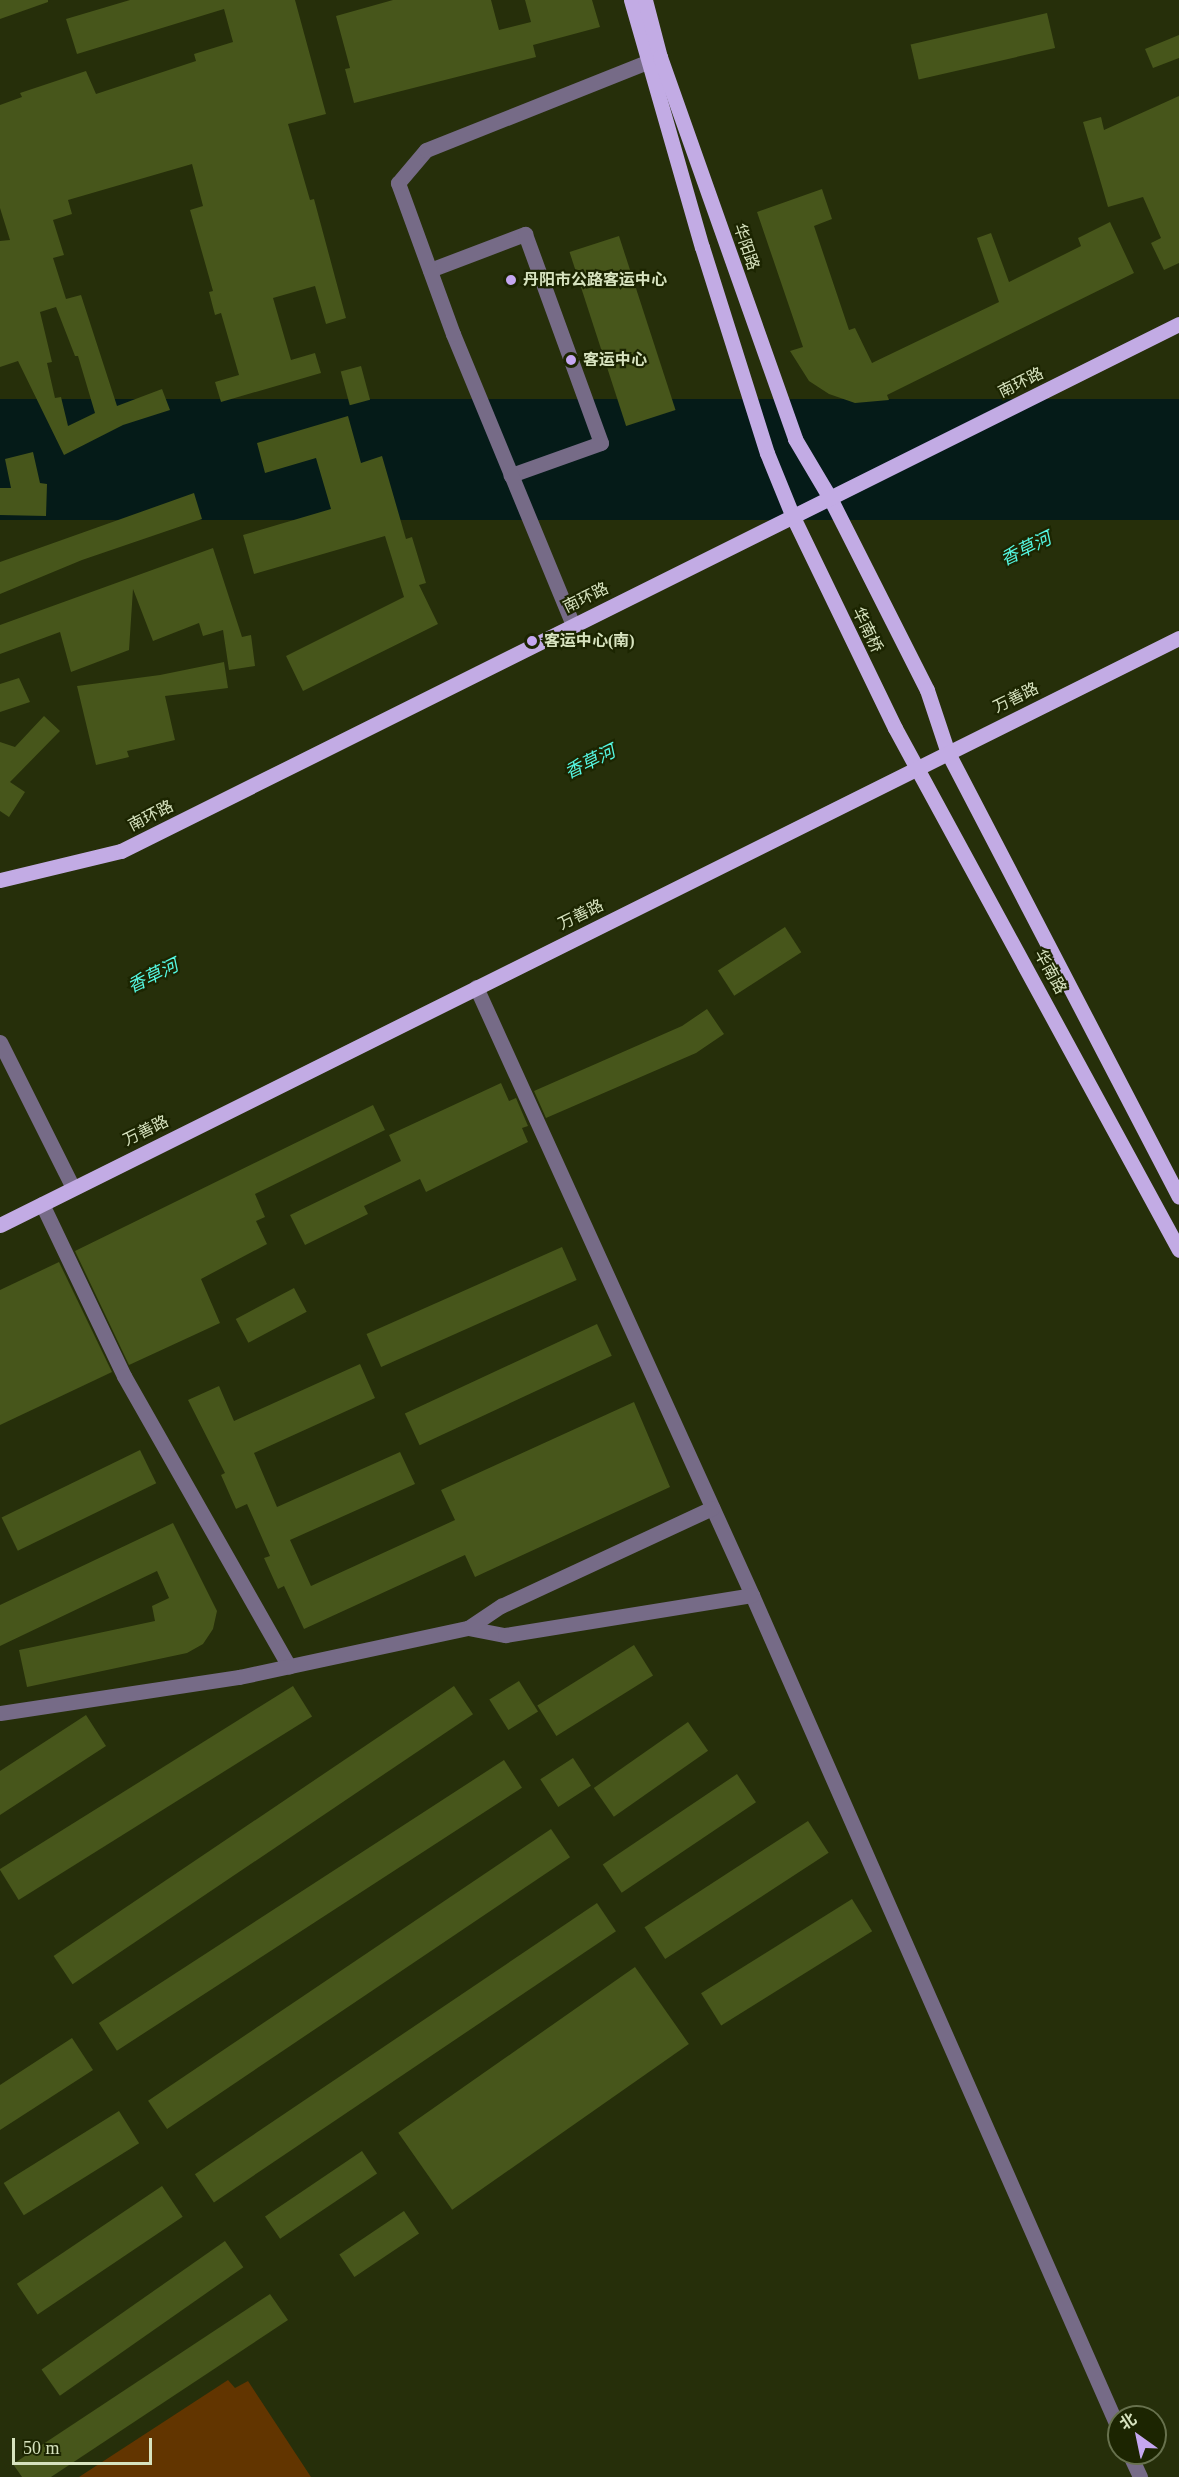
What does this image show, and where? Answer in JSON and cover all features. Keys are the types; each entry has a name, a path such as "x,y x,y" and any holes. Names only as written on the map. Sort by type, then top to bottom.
{"main road":[{"path":"631,0 654,59 757,421 793,517"},
{"name":"华阳路","path":"645,0 654,59 795,439 830,498"},
{"name":"南环路","path":"0,880 121,851 1179,324"},
{"name":"华南桥","path":"830,498 927,690"},
{"name":"华南桥","path":"793,517 887,712"},
{"name":"万善路","path":"0,1225 1179,638"},
{"name":"华南路","path":"927,690 948,753 1179,1197"},
{"name":"华南路","path":"887,712 1179,1250"}],"street":[{"path":"573,625 511,475 398,183 426,150 654,59"},
{"path":"430,270 525,234 601,443 511,475"},
{"path":"476,987 752,1595 1108,2405"},
{"path":"0,1042 73,1188"},
{"path":"42,1204 124,1377 289,1666"},
{"path":"0,1713 289,1666 468,1628 501,1606 712,1508"},
{"path":"468,1628 506,1635 752,1595"}],"shaded area":[{"path":"228,2380 235,2388 248,2381 311,2477 79,2477"}],"water":[{"path":"0,399 1179,399 1179,520 0,520"}],"building":[{"path":"0,0 48,0 48,2 0,19"},
{"path":"130,0 295,0 326,114 288,124 310,200 314,199 346,318 326,324 315,286 273,298 291,360 315,353 321,373 221,402 215,382 239,375 221,313 215,315 209,292 213,291 190,210 203,206 192,164 68,200 72,214 53,220 64,255 53,258 66,299 81,295 117,406 162,389 170,410 123,425 64,455 18,361 0,367 0,241 10,240 0,208 0,105 22,97 20,93 86,71 96,94 196,61 194,54 233,42 224,9 77,54 66,19","holes":["56,307 75,356 78,356 95,413 68,426 61,397 55,398 47,363 52,362 40,312"]},
{"path":"393,0 491,0 499,30 531,22 525,0 592,0 600,27 533,45 536,57 354,103 345,69 350,68 336,16"},
{"path":"1047,13 1055,48 919,80 911,44"},
{"path":"1179,35 1179,58 1153,68 1145,49"},
{"path":"1179,96 1179,263 1164,270 1151,243 1161,238 1143,197 1108,207 1083,122 1101,117 1104,130"},
{"path":"822,189 832,219 814,226 849,330 855,328 872,363 999,302 977,238 991,233 1009,282 1081,246 1078,238 1110,222 1134,273 887,395 889,400 855,403 829,394 809,381 790,351 803,347 757,212"},
{"path":"619,236 676,410 626,426 570,252"},
{"path":"361,366 370,400 350,405 341,371"},
{"path":"348,416 361,463 382,456 406,539 412,537 426,583 419,585 438,624 303,691 286,656 404,597 385,536 254,574 243,535 331,509 316,458 265,473 257,443"},
{"path":"33,452 40,483 47,484 46,516 0,515 0,488 11,488 5,459"},
{"path":"194,493 202,519 82,560 0,594 0,562"},
{"path":"213,548 242,637 251,635 255,666 229,670 223,630 203,636 199,623 153,641 133,589 129,650 71,672 60,632 0,654 0,625"},
{"path":"224,662 228,688 165,696 175,740 127,751 129,757 96,765 77,686 160,675"},
{"path":"19,678 30,702 0,712 0,684"},
{"path":"44,716 60,731 10,782 25,792 9,817 0,811 0,742 15,747"},
{"path":"785,927 801,952 734,996 718,971"},
{"path":"707,1009 724,1034 696,1053 546,1118 534,1091 682,1026"},
{"path":"501,1083 509,1101 516,1098 528,1126 522,1128 528,1142 426,1192 420,1179 364,1206 368,1214 305,1245 290,1215 401,1161 389,1135"},
{"path":"373,1105 385,1130 255,1194 265,1217 256,1221 267,1244 201,1279 220,1323 129,1365 75,1251"},
{"path":"562,1247 577,1280 381,1367 367,1334"},
{"path":"59,1262 112,1372 0,1425 0,1290"},
{"path":"294,1288 307,1312 248,1343 236,1319"},
{"path":"597,1324 612,1356 420,1445 405,1414"},
{"path":"360,1364 375,1398 254,1453 277,1507 400,1452 415,1484 290,1540 311,1586 455,1520 441,1490 634,1402 670,1487 475,1577 465,1555 304,1629 284,1586 278,1589 264,1558 270,1556 247,1504 236,1509 221,1475 225,1473 188,1400 219,1386 234,1421"},
{"path":"140,1450 156,1483 18,1551 2,1518"},
{"path":"173,1523 217,1611 213,1629 203,1644 187,1653 27,1687 19,1650 155,1621 152,1606 169,1598 157,1571 0,1646 0,1605"},
{"path":"634,1645 653,1676 556,1736 537,1705"},
{"path":"519,1681 538,1712 508,1730 489,1700"},
{"path":"293,1686 312,1717 19,1900 0,1869"},
{"path":"454,1686 473,1714 73,1984 54,1956"},
{"path":"86,1715 106,1746 0,1815 0,1771"},
{"path":"688,1722 708,1751 614,1817 594,1788"},
{"path":"573,1758 591,1786 558,1807 540,1779"},
{"path":"504,1760 522,1788 117,2051 99,2023"},
{"path":"737,1774 756,1802 622,1893 603,1865"},
{"path":"808,1821 829,1853 665,1959 644,1927"},
{"path":"551,1829 570,1857 167,2129 148,2101"},
{"path":"852,1899 872,1931 721,2026 701,1993"},
{"path":"597,1903 616,1931 214,2202 195,2174"},
{"path":"635,1967 689,2044 452,2210 398,2133"},
{"path":"72,2038 93,2070 0,2130 0,2085"},
{"path":"119,2111 139,2143 24,2215 4,2183"},
{"path":"362,2151 377,2173 280,2239 265,2216"},
{"path":"162,2186 183,2217 38,2315 17,2284"},
{"path":"404,2211 419,2233 354,2277 339,2255"},
{"path":"225,2241 243,2267 60,2396 42,2369"},
{"path":"270,2294 288,2320 51,2477 22,2477 13,2464"}],"place":[{"name":"丹阳市公路客运中心","path":"511,280"},
{"name":"客运中心","path":"571,360"},
{"name":"客运中心(南)","path":"532,641"}],"water label":[{"name":"香草河","path":"1026,549"},
{"name":"香草河","path":"590,762"},
{"name":"香草河","path":"153,976"}]}
